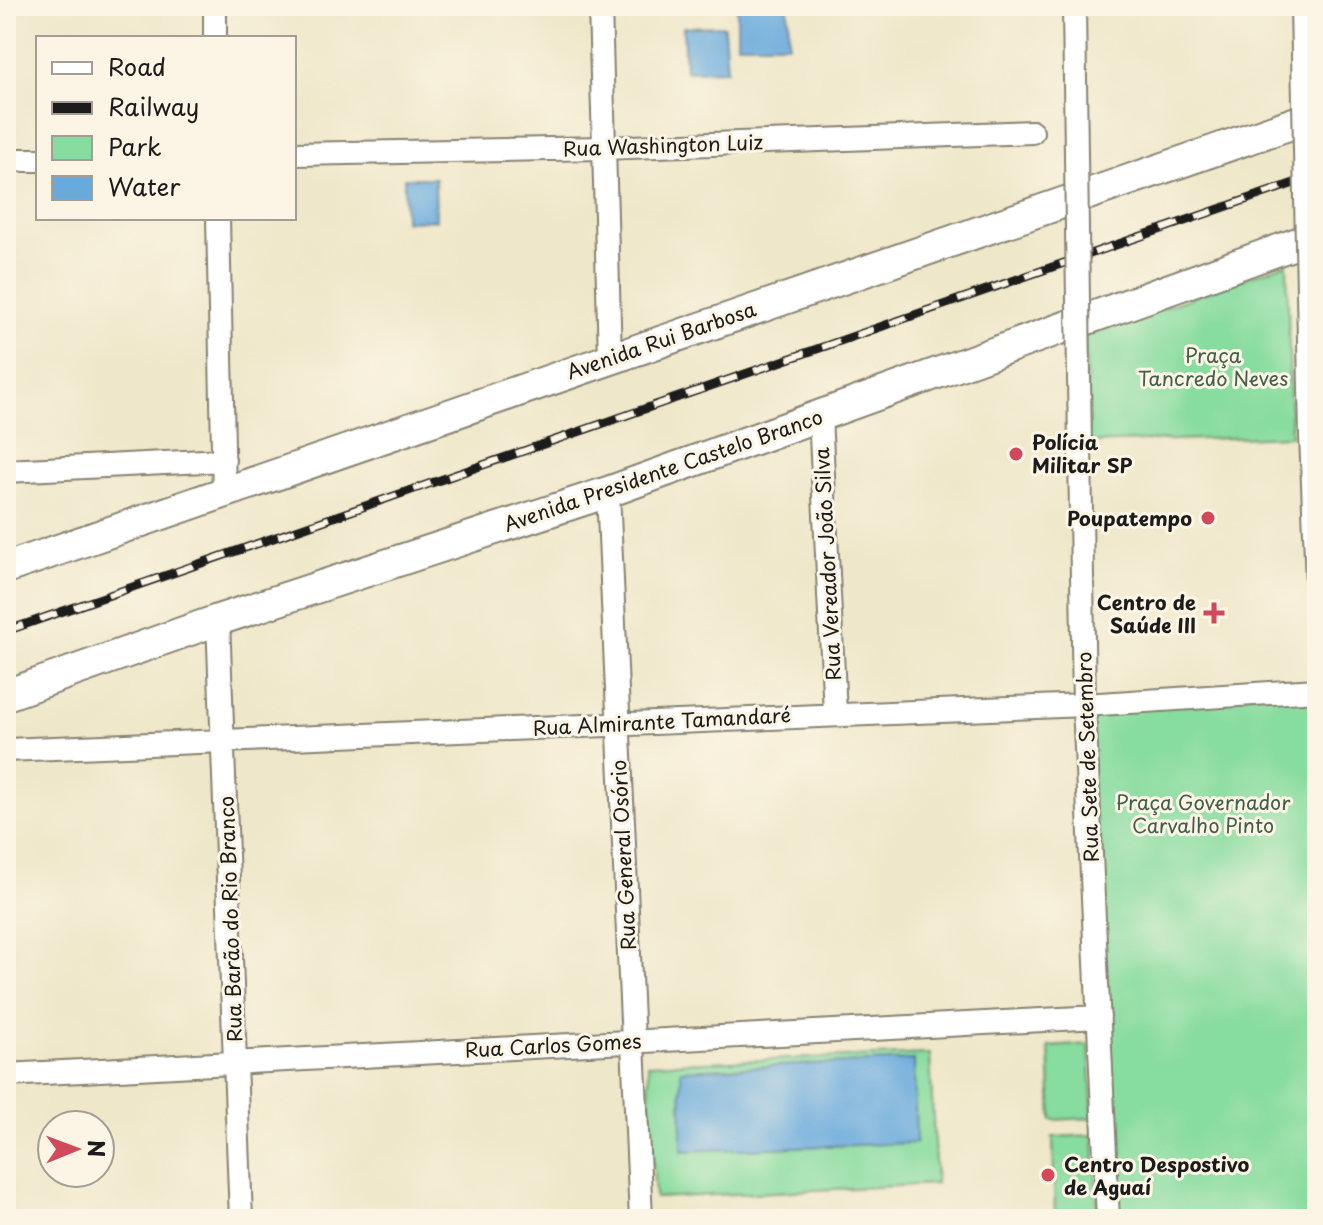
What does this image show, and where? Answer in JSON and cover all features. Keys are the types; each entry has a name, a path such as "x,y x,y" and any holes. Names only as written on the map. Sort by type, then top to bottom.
{"main road":[{"name":"Avenida Rui Barbosa","path":"6,568 1317,115"},
{"name":"Avenida Presidente Castelo Branco","path":"6,695 218,620 608,492 1317,236"}],"street":[{"path":"215,6 215,36"},
{"path":"600,6 610,358"},
{"name":"Rua Sete de Setembro","path":"1074,6 1084,705 1108,1219"},
{"path":"1302,6 1317,582"},
{"name":"Rua Washington Luiz","path":"296,154 603,148 1032,132"},
{"path":"6,160 36,160"},
{"path":"218,220 224,492"},
{"name":"Rua Vereador João Silva","path":"820,416 835,713"},
{"path":"6,471 224,460"},
{"name":"Rua General Osório","path":"608,492 641,1219"},
{"name":"Rua Barão do Rio Branco","path":"218,620 241,1219"},
{"name":"Rua Almirante Tamandaré","path":"6,750 1084,705 1317,690"},
{"name":"Rua Carlos Gomes","path":"6,1075 1099,1017"}],"green space":[{"name":"Praça Tancredo Neves","path":"1287,263 1291,436 1088,443 1085,336"},
{"name":"Praça Governador Carvalho Pinto","path":"1317,690 1317,1219 1109,1219 1084,705"},
{"path":"1089,1044 1093,1118 1052,1120 1049,1047"},
{"path":"930,1054 936,1184 655,1198 648,1064"},
{"path":"1094,1135 1098,1219 1055,1219 1053,1137"}],"water":[{"path":"737,6 788,6 789,44 737,44"},
{"path":"724,26 727,70 685,71 683,27"},
{"path":"404,178 435,178 436,220 405,221"},
{"path":"914,1060 916,1143 682,1151 681,1070"}],"railway":[{"path":"6,631 1317,175"}],"place":[{"name":"Polícia Militar SP","path":"1016,454"},
{"name":"Poupatempo","path":"1208,518"},
{"name":"Centro de Saúde III","path":"1214,613"},
{"name":"Centro Despostivo de Aguaí","path":"1048,1175"}]}
